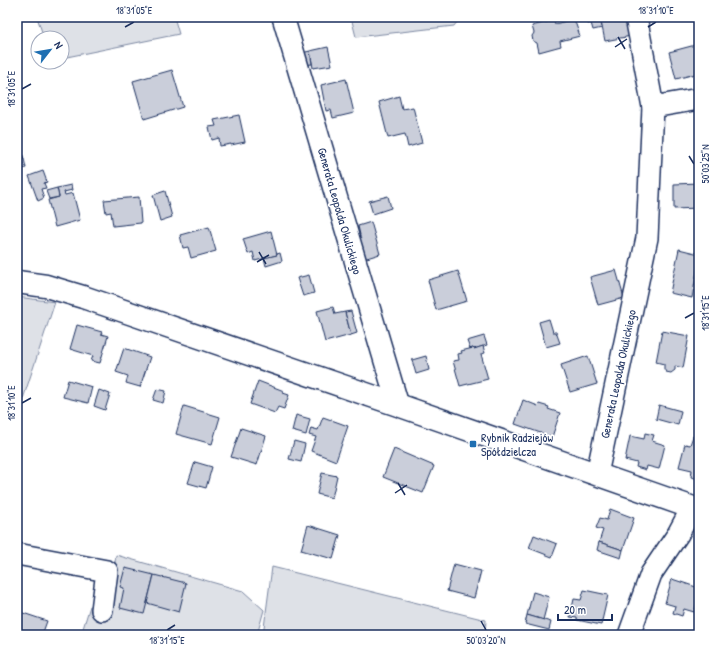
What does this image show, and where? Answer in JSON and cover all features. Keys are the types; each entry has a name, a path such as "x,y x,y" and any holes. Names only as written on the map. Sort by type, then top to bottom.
{"street":[{"name":"Generała Leopolda Okulickiego","path":"283,17 398,405"},
{"name":"Generała Leopolda Okulickiego","path":"597,474 647,238 653,107 636,17"},
{"path":"653,107 699,99"},
{"path":"17,282 46,286 77,296 398,405 695,509 651,574 629,635"},
{"path":"17,554 107,571 102,610"}],"shaded area":[{"path":"37,17 174,17 179,34 70,56 70,30 41,30"},
{"path":"351,17 461,17 454,26 356,37"},
{"path":"17,297 55,302 23,399 17,399"},
{"path":"116,555 243,591 264,610 257,635 81,635 90,606 108,611"},
{"path":"272,567 486,620 485,635 263,635"}],"building":[{"path":"600,17 602,28 593,30 591,23 588,24 587,19"},
{"path":"600,17 627,17 631,36 605,41"},
{"path":"574,19 580,36 560,41 561,46 539,52 537,43 533,41 532,36 534,33 532,26 554,20 555,24"},
{"path":"699,44 699,73 676,79 669,52"},
{"path":"328,47 332,65 313,68 310,51"},
{"path":"310,51 312,64 304,65 302,53"},
{"path":"172,70 183,107 144,119 133,81"},
{"path":"346,79 354,113 333,118 331,110 326,111 321,85"},
{"path":"399,96 402,109 413,107 422,143 408,147 405,134 388,138 379,102"},
{"path":"239,115 245,142 220,146 219,138 212,140 209,127 216,126 214,120"},
{"path":"17,136 24,159 17,161"},
{"path":"24,159 26,168 17,171 17,161"},
{"path":"43,171 47,182 44,183 46,188 41,189 44,198 38,201 29,176"},
{"path":"699,183 699,208 674,209 674,184"},
{"path":"71,185 72,190 64,192 65,195 73,193 80,220 55,227 48,200 59,197 57,188"},
{"path":"57,188 59,197 49,199 46,191"},
{"path":"165,191 172,217 160,221 153,195"},
{"path":"388,196 391,208 373,214 369,201"},
{"path":"139,197 141,223 113,226 111,212 106,213 104,200"},
{"path":"371,222 380,254 357,261 350,238 360,235 358,226"},
{"path":"209,227 216,251 191,258 188,247 183,248 180,235"},
{"path":"271,231 277,255 255,261 253,252 248,254 243,239"},
{"path":"679,249 699,254 692,298 670,293"},
{"path":"280,253 282,261 266,266 264,258"},
{"path":"616,270 624,298 598,305 590,277"},
{"path":"458,271 467,301 436,310 428,280"},
{"path":"309,275 314,293 303,296 297,278"},
{"path":"333,307 335,314 345,312 351,335 325,342 317,311"},
{"path":"351,311 357,333 351,335 345,312"},
{"path":"549,319 553,332 556,332 560,343 546,347 539,322"},
{"path":"77,325 102,332 101,334 108,336 100,363 91,361 93,356 70,349"},
{"path":"662,331 689,336 683,368 675,366 675,370 671,373 666,372 664,369 664,364 656,362"},
{"path":"484,336 487,345 470,349 467,341"},
{"path":"483,346 485,353 481,354 488,379 460,386 453,361 459,360 458,354 462,353 461,351"},
{"path":"124,348 150,357 140,387 126,383 128,376 116,372"},
{"path":"426,356 429,370 416,374 412,360"},
{"path":"588,356 597,384 570,392 561,365"},
{"path":"68,380 92,387 88,403 63,397"},
{"path":"258,381 284,391 283,393 289,395 284,409 278,407 275,413 250,404"},
{"path":"157,389 166,391 163,403 153,400"},
{"path":"99,390 110,394 105,410 94,406"},
{"path":"523,400 538,406 539,404 549,407 548,409 560,413 552,437 515,424"},
{"path":"659,405 681,411 678,425 656,419"},
{"path":"184,406 220,417 212,444 176,434"},
{"path":"296,415 310,419 306,435 292,431"},
{"path":"323,417 348,426 336,461 311,451 316,437 309,435 311,428 318,430"},
{"path":"241,428 266,436 257,465 231,457"},
{"path":"645,433 654,435 652,441 665,445 659,469 647,466 646,470 636,467 637,463 625,460 630,436 644,439"},
{"path":"693,436 699,437 699,479 691,477 692,470 679,467 685,444 690,445"},
{"path":"294,441 305,444 301,462 289,459"},
{"path":"394,449 434,466 423,493 383,477"},
{"path":"195,462 212,467 206,488 188,483"},
{"path":"322,473 337,476 332,498 317,494"},
{"path":"610,509 634,518 623,550 599,542 603,530 596,528 600,518 607,520"},
{"path":"308,525 340,535 333,559 301,550"},
{"path":"534,535 557,544 552,557 529,548"},
{"path":"599,542 623,550 621,558 597,550"},
{"path":"454,564 481,571 474,598 447,591"},
{"path":"125,568 154,575 144,614 120,608 124,588 120,587"},
{"path":"154,575 186,583 179,612 147,603"},
{"path":"672,579 699,588 699,598 694,612 684,609 682,616 673,613 675,606 665,603"},
{"path":"584,590 608,595 601,625 570,617 574,599 581,600"},
{"path":"533,592 549,597 543,620 527,615"},
{"path":"699,598 699,614 694,612"},
{"path":"17,611 47,621 42,635 17,635"},
{"path":"527,615 551,622 549,630 525,624"}],"place":[{"name":"Rybnik Radziejów Spółdzielcza","path":"473,444"}]}
